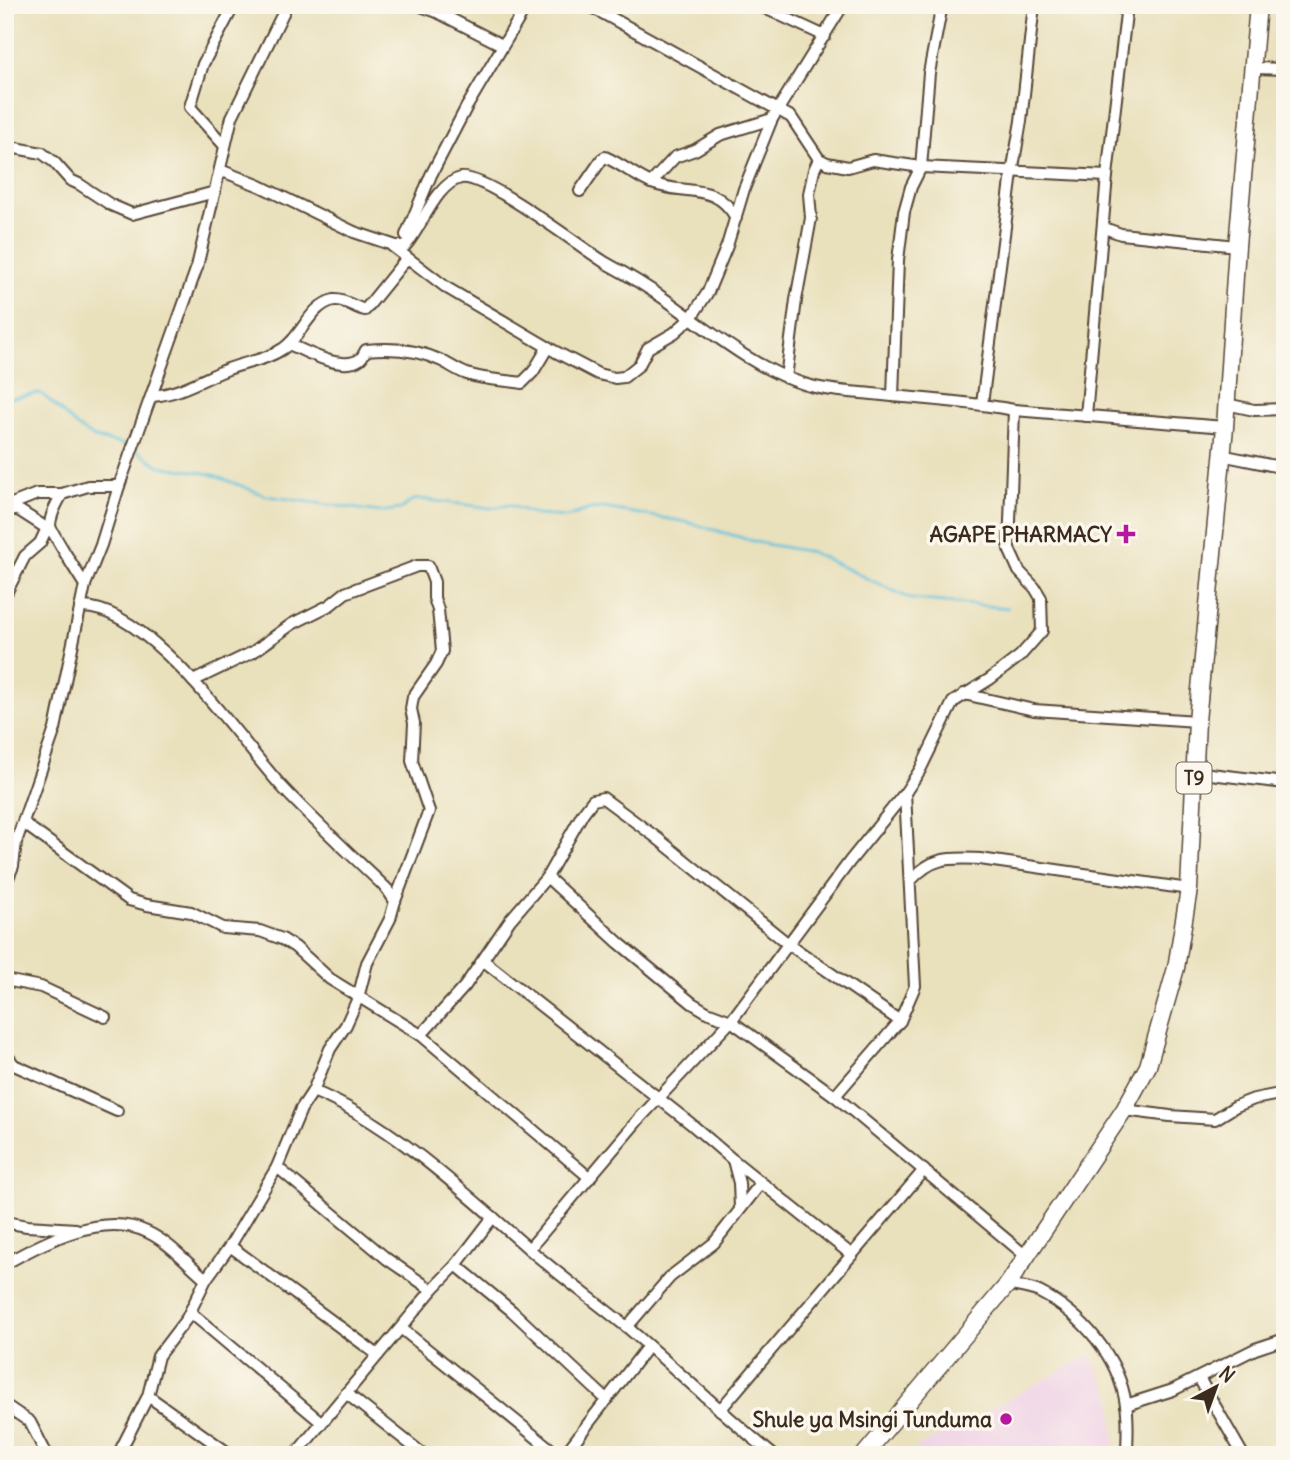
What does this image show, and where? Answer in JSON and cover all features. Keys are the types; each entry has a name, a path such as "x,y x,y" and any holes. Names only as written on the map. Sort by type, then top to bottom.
{"highway":[{"name":"T9","path":"864,1455 1008,1284 1124,1110 1148,1066 1176,968 1189,889 1197,721 1226,404 1237,246 1255,68 1258,5"}],"street":[{"path":"5,886 13,866 11,840 23,822 55,729 85,585 197,267 224,145 238,101 287,5"},
{"path":"418,5 502,46"},
{"path":"395,246 407,233 431,175 527,5"},
{"path":"588,5 775,114 796,122 819,159 827,163 848,167 873,160 921,167 1107,176"},
{"path":"758,5 825,36"},
{"path":"395,246 447,288 548,347 597,374 624,377 639,365 648,348 674,333 691,318 708,292 744,189 775,114 844,5"},
{"path":"893,396 898,260 904,212 911,187 921,167 929,73 942,5"},
{"path":"982,404 1021,121 1034,5"},
{"path":"1086,416 1107,176 1127,5"},
{"path":"224,145 190,107 203,64 232,9"},
{"path":"1255,68 1285,69"},
{"path":"650,183 675,157 695,150 720,135 775,114"},
{"path":"5,146 41,153 54,162 70,180 111,205 132,214 215,192"},
{"path":"580,191 601,159 606,157 650,183 714,195 728,205 736,218"},
{"path":"786,378 797,289 811,218 809,194 819,159"},
{"path":"220,170 260,186 354,232 395,246 405,246 410,241 429,208 447,186 461,178 473,180 504,194 691,318 727,345 786,378 817,388 982,404 1014,410 1224,427"},
{"path":"1104,228 1121,234 1237,246"},
{"path":"152,396 174,393 228,369 262,359 289,344 309,319 329,303 341,301 365,310 407,258"},
{"path":"289,344 320,359 351,362 359,359 366,350 395,347 429,355 466,374 483,379 498,378 522,383 533,372 548,347"},
{"path":"1226,404 1254,410 1285,408"},
{"path":"529,1249 657,1098 731,1021 850,861 905,793 920,770 953,702 1020,656 1042,631 1041,598 1019,571 1009,549 1014,410"},
{"path":"1221,455 1285,468"},
{"path":"6,506 37,494 62,494 88,486 119,486"},
{"path":"5,595 25,556 40,543 49,529 51,517 62,494"},
{"path":"6,506 20,511 49,529 85,585"},
{"path":"118,1455 148,1396 156,1360 190,1312 206,1279 230,1246 277,1167 330,1049 346,1025 358,998 367,962 390,919 429,811 412,761 414,723 411,709 413,697 442,651 438,610 434,598 435,586 428,566 417,566 345,593 330,605 292,624 253,652 193,681"},
{"path":"80,607 94,606 105,610 163,650 193,681 282,787 387,888 395,901"},
{"path":"964,694 1034,710 1197,721"},
{"path":"1194,772 1285,783"},
{"path":"835,1096 900,1021 915,986 905,793"},
{"path":"421,1035 465,986 510,920 547,877 583,813 593,800 603,798 788,943 900,1021"},
{"path":"23,822 121,896 147,905 191,912 223,928 260,930 295,947 330,979 421,1035 590,1178"},
{"path":"911,880 924,866 945,858 980,859 1189,889"},
{"path":"547,877 619,943 677,991 707,1012 731,1021 835,1096 1026,1256"},
{"path":"484,961 852,1255"},
{"path":"5,980 41,986 104,1017"},
{"path":"5,1053 14,1065 117,1111"},
{"path":"313,1091 336,1100 410,1150 626,1327 773,1455"},
{"path":"1124,1110 1215,1119 1254,1099 1285,1093"},
{"path":"733,1160 739,1183 740,1207"},
{"path":"277,1167 387,1259 432,1290"},
{"path":"720,1410 924,1170"},
{"path":"626,1327 670,1277 714,1243 761,1183"},
{"path":"295,1455 432,1290 456,1265 493,1217"},
{"path":"5,1222 86,1229 135,1227 160,1240 206,1279"},
{"path":"5,1264 43,1242 86,1229"},
{"path":"230,1246 378,1355"},
{"path":"456,1265 512,1311 607,1400"},
{"path":"1008,1284 1038,1292 1071,1314 1098,1339 1116,1371 1126,1405 1127,1455"},
{"path":"190,1312 321,1422"},
{"path":"402,1329 558,1455"},
{"path":"1126,1405 1174,1390 1255,1349 1285,1339"},
{"path":"564,1455 648,1346"},
{"path":"1199,1378 1243,1455"},
{"path":"346,1393 424,1455"},
{"path":"148,1396 231,1455"},
{"path":"5,1405 30,1422 47,1455"}],"shaded area":[{"path":"1090,1355 1112,1397 1115,1455 904,1455"}],"waterway":[{"path":"5,399 40,393 85,433 126,445"},
{"path":"136,450 160,466 211,474 267,496 380,512 401,509 413,500 420,499 491,508 510,505 537,515 567,517 590,509 604,508 687,522 760,543 811,552 911,599 1008,608"}],"place":[{"name":"AGAPE PHARMACY","path":"1126,534"},
{"name":"Shule ya Msingi Tunduma","path":"1006,1419"}]}
